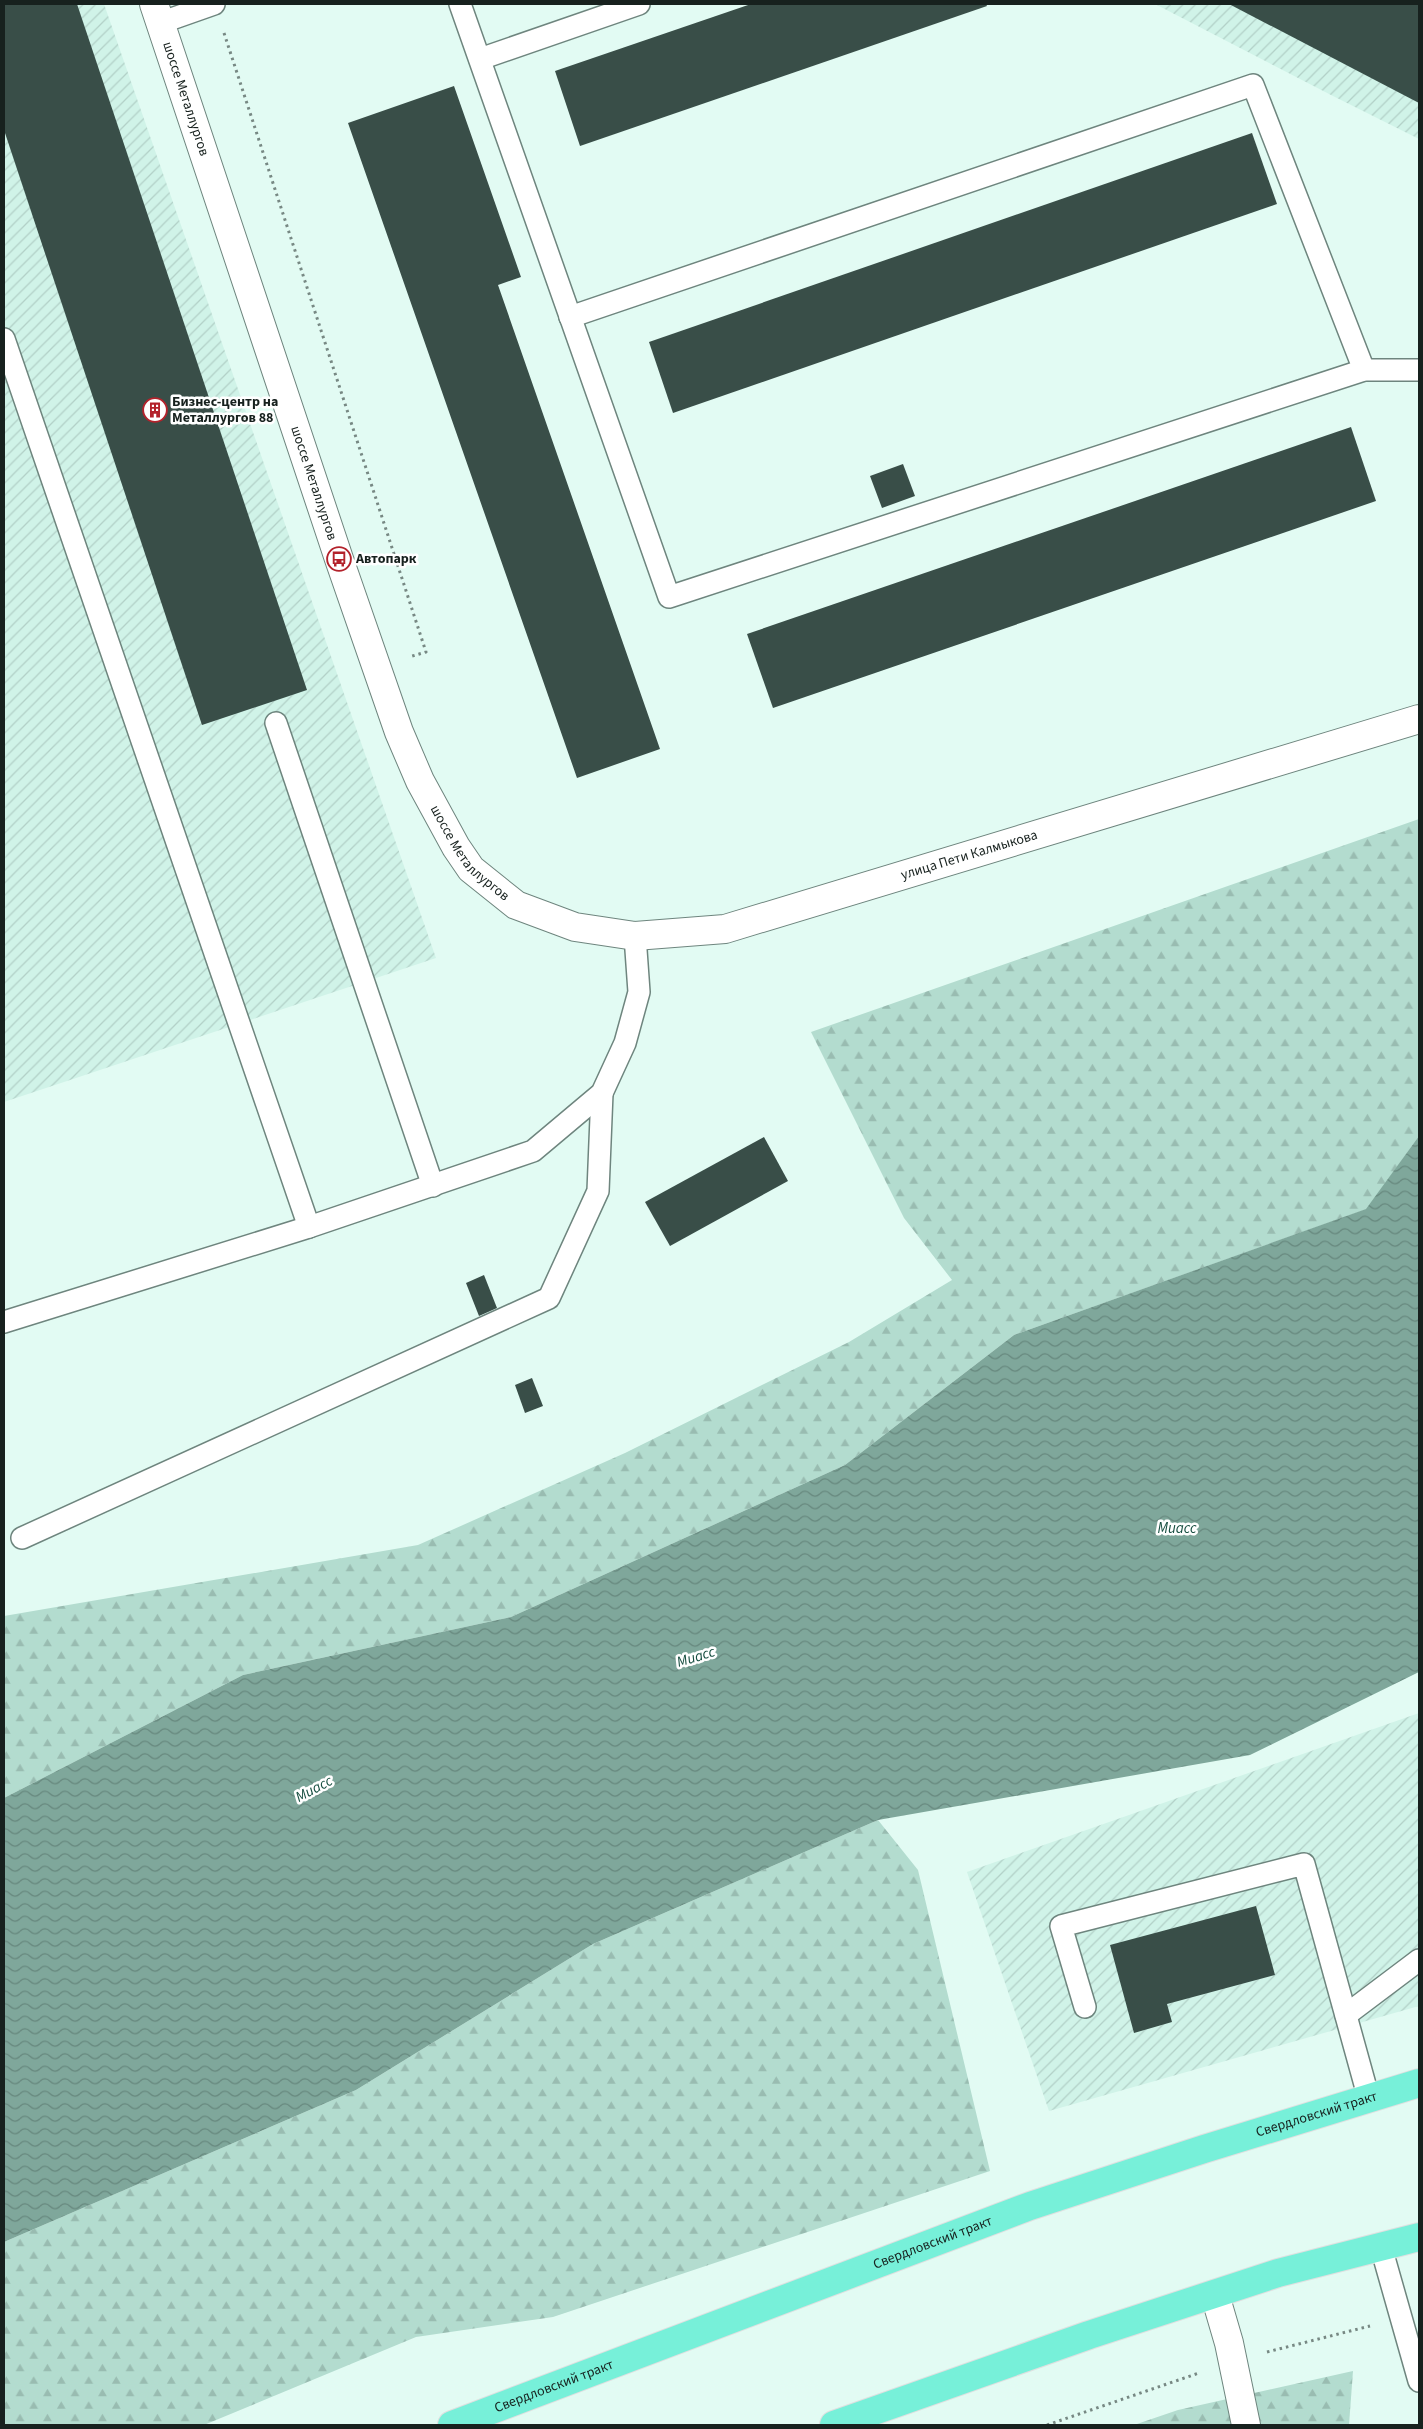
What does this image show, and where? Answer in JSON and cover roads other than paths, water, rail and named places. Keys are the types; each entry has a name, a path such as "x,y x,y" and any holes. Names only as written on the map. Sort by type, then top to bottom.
{"main road":[{"name":"шоссе Металлургов","path":"157,14 338,559 399,732 420,781 456,847 471,869 516,905"},
{"name":"улица Пети Калмыкова","path":"516,905 575,927 635,936 725,929 1419,719"},
{"name":"Свердловский тракт","path":"452,2425 1030,2206 1419,2083"},
{"path":"834,2425 1089,2335 1278,2273 1419,2237"},
{"path":"1215,2295 1229,2343 1246,2425"}],"lane":[{"path":"157,14 214,4"},
{"path":"460,4 669,597 1364,370 1419,370"},
{"path":"480,59 639,4"},
{"path":"570,317 1253,85 1364,370"},
{"path":"4,339 309,1227"},
{"path":"276,723 433,1186"},
{"path":"22,1538 549,1298 598,1191 602,1093 625,1043 639,992 635,936"},
{"path":"4,1322 309,1227 533,1151 602,1093"},
{"path":"1085,2008 1061,1926 1304,1864 1369,2098"},
{"path":"1346,2015 1419,1960"},
{"path":"1381,2247 1419,2381"}],"water":[{"name":"Миасс","path":"1419,1136 1419,1672 1250,1755 878,1820 593,1944 356,2090 4,2242 4,1798 243,1675 511,1617 845,1465 1014,1335 1366,1209"}],"place":[{"name":"Бизнес-центр на Металлургов 88","path":"155,410"},
{"name":"Автопарк","path":"339,559"}]}
